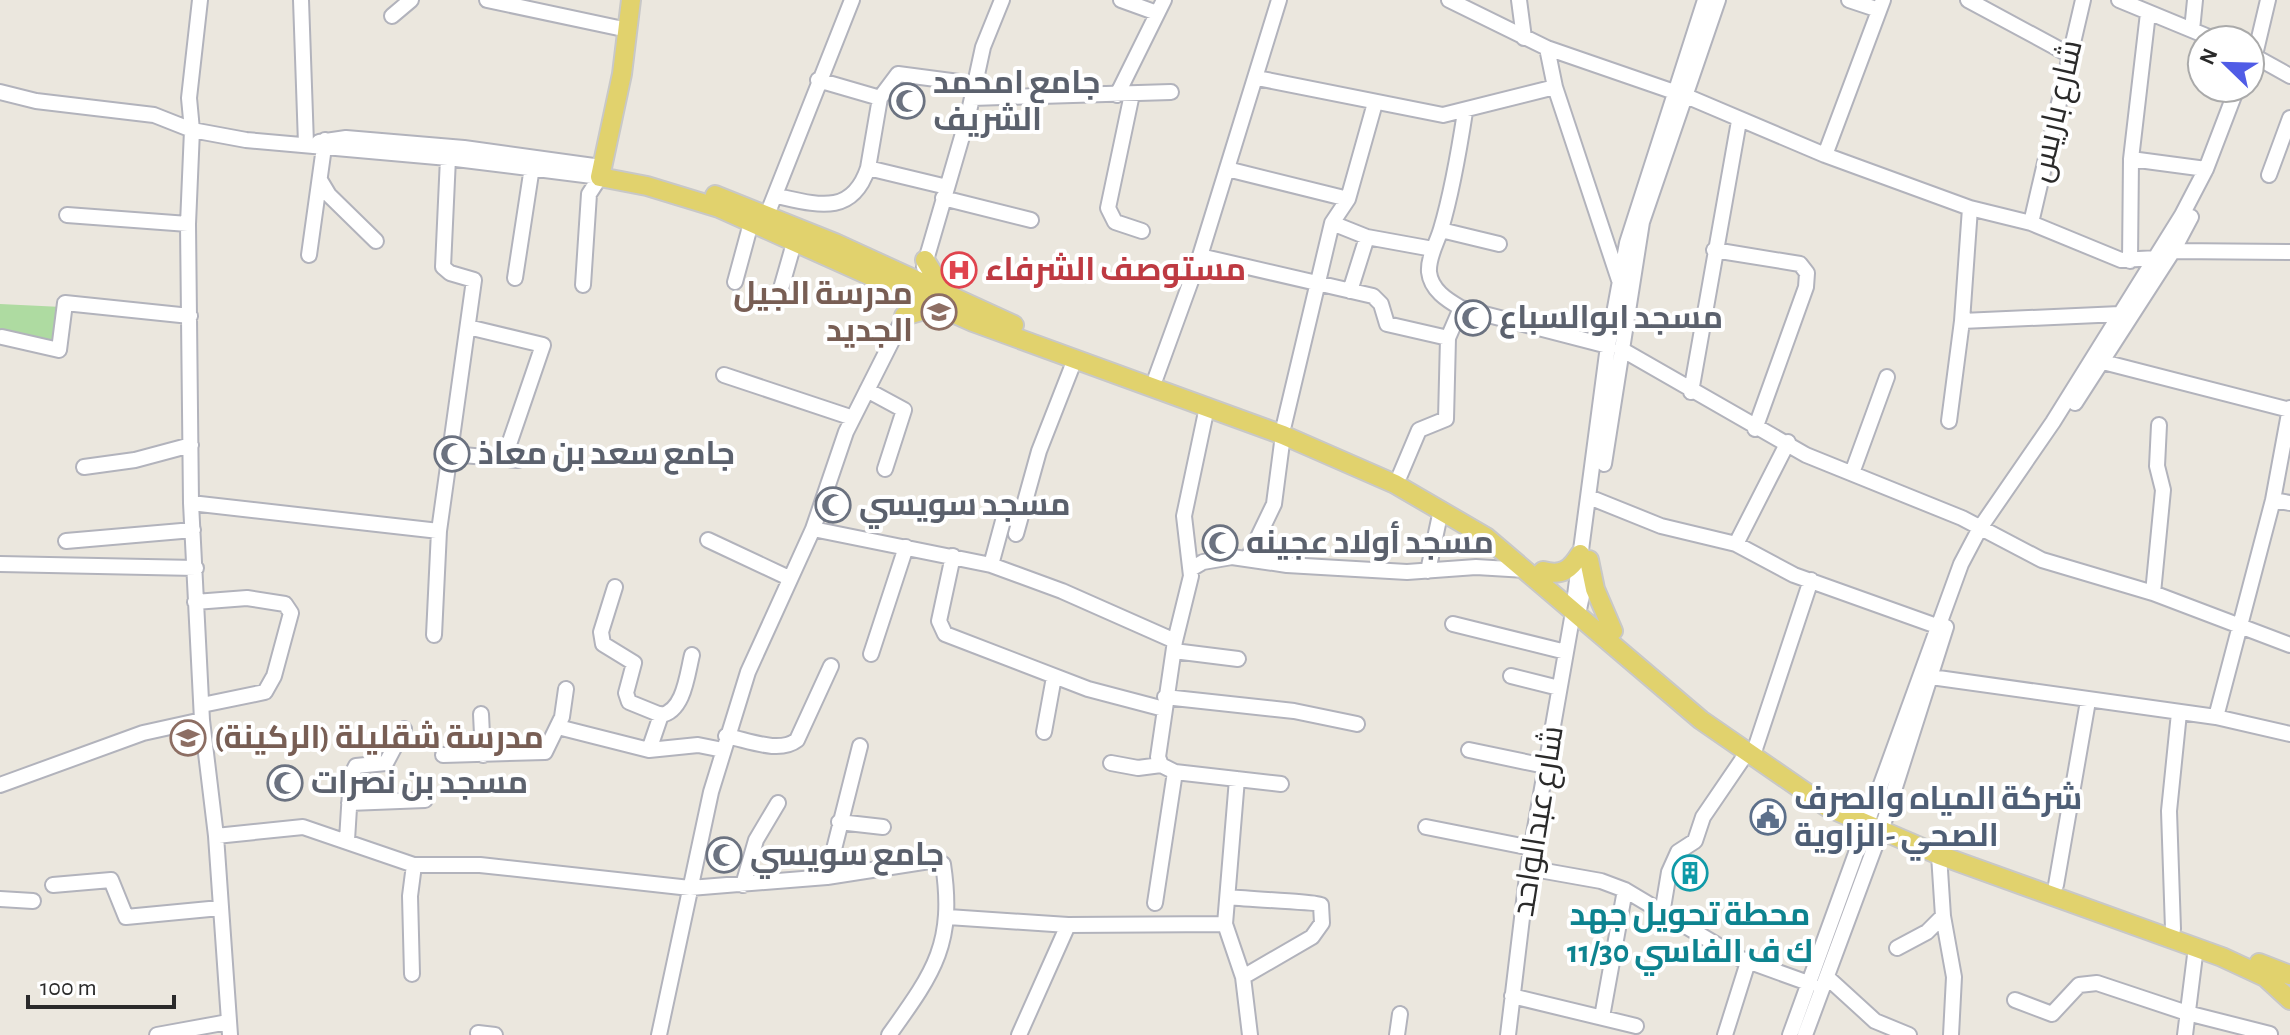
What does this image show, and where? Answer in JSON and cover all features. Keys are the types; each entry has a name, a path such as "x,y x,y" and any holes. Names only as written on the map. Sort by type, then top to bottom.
{"main road":[{"path":"606,173 631,0"},
{"path":"606,173 640,0"},
{"path":"606,173 759,219 1075,359 1207,407 1284,430 1395,484 1486,537 1535,570 1561,573 1584,557 1613,631"},
{"path":"759,219 794,243 918,288"},
{"path":"925,260 942,300"},
{"path":"904,316 942,300 1156,377 1400,475 1471,517 1535,570 1701,720 1827,807 2056,885 2290,975"},
{"path":"1575,608 1613,631 1750,751"},
{"path":"1875,824 1939,855 2196,947 2265,977 2290,1000"}],"street":[{"path":"157,1035 229,1029 216,836 202,712 191,503 188,224 192,130 189,98 200,0"},
{"path":"301,0 320,180 309,255"},
{"path":"392,16 411,0"},
{"path":"487,0 628,30"},
{"path":"735,282 759,219 777,196 818,80 852,0"},
{"path":"1121,0 1160,7 1124,94 1108,208 1115,222 1142,231"},
{"path":"1156,377 1200,256 1279,0"},
{"path":"1449,0 1547,48 1680,94 1825,155 1970,208 2031,223 2130,261 2157,258 2173,251 2290,252"},
{"path":"1519,0 1524,38"},
{"path":"1614,348 1642,222 1705,0"},
{"path":"1614,348 1627,243 1648,168 1718,0"},
{"path":"1825,155 1881,5 1849,0"},
{"path":"1968,0 2068,54"},
{"name":"شارع باريس","path":"2031,223 2083,0"},
{"path":"2119,0 2186,28"},
{"path":"2193,24 2195,0"},
{"path":"2253,24 2259,0"},
{"path":"2263,24 2268,0"},
{"path":"659,1035 725,743 748,672 813,529 853,418 918,288 998,1"},
{"path":"2130,261 2131,159 2148,13"},
{"path":"1547,48 1555,87 1620,285"},
{"path":"2266,63 2290,76"},
{"path":"777,196 804,202 847,200 858,192 868,168 880,98 898,74 973,91 1171,92"},
{"path":"1257,78 1438,115 1465,112 1555,87"},
{"path":"818,80 880,98"},
{"path":"0,92 36,101 154,115 192,130 246,140 316,144 606,173"},
{"path":"1248,558 1274,504 1284,430 1316,282 1332,223 1348,199 1375,103"},
{"path":"1805,1035 1829,979 1875,824 1941,628 1984,530 2157,258 2206,169 2231,104"},
{"path":"1984,530 2103,362 2173,251 2221,159 2240,104"},
{"path":"1465,112 1441,230 1433,249 1429,272 1442,297 1461,308 1614,348 1755,429 1788,442 1806,455 1984,530 2042,560 2153,593 2290,645"},
{"path":"2269,175 2290,118"},
{"path":"1691,392 1739,121"},
{"path":"316,144 346,138 464,148 606,173"},
{"path":"434,635 439,531 474,278 450,273 443,267 448,158"},
{"path":"2131,159 2206,169"},
{"path":"515,278 532,167"},
{"path":"868,168 1031,220"},
{"path":"1227,169 1348,199"},
{"path":"583,285 589,194 606,173"},
{"path":"320,180 329,195 376,241"},
{"path":"1949,421 1962,321 1970,208"},
{"path":"67,215 188,224"},
{"path":"1332,223 1367,237 1433,249"},
{"path":"1441,230 1499,244"},
{"path":"1350,291 1367,237"},
{"path":"778,299 794,243"},
{"path":"1714,250 1800,264 1807,273 1806,287 1755,429"},
{"path":"1200,256 1376,298 1387,324 1448,338"},
{"path":"2,337 59,350 65,303 190,316"},
{"path":"1400,475 1414,436 1426,426 1442,421 1448,414 1448,338 1461,308"},
{"path":"1962,321 2120,314"},
{"path":"452,454 511,459 543,345 468,327"},
{"name":"شارع عبدالواحد","path":"1508,1035 1528,868 1594,499 1614,348"},
{"path":"1016,534 1039,451 1075,359"},
{"path":"2103,362 2289,414 2273,500 2216,717"},
{"path":"724,375 853,418"},
{"path":"1852,473 1887,377"},
{"path":"867,390 904,410 885,469"},
{"path":"1155,903 1168,768 1158,753 1174,646 1191,569 1184,543 1184,516 1207,407"},
{"path":"2153,593 2163,490 2157,466 2159,425"},
{"path":"1736,544 1788,442"},
{"path":"84,467 135,460 191,445"},
{"path":"1594,499 1661,526 1736,544 1811,580 1941,628"},
{"path":"2273,500 2290,503"},
{"path":"191,503 439,531"},
{"path":"991,565 1007,506"},
{"path":"1428,571 1441,510"},
{"path":"813,529 991,565 1062,591 1174,646 1238,659"},
{"path":"66,541 193,530"},
{"path":"708,540 789,578"},
{"path":"871,654 906,547"},
{"path":"953,556 941,607 942,630 1054,677 1164,703 1294,711 1357,724"},
{"path":"1191,569 1217,558 1248,558 1287,565 1428,571 1476,567 1535,570"},
{"path":"0,564 196,568"},
{"path":"1662,914 1669,872 1678,852 1695,841 1703,817 1750,751 1811,580"},
{"path":"615,587 601,632 603,644 634,663 626,693 629,702 661,715 675,709 692,655"},
{"path":"0,785 265,692 274,676 291,613 285,604 247,598 195,602"},
{"path":"1453,624 1566,652"},
{"path":"1790,1035 1931,677 1941,628"},
{"path":"558,727 649,750 725,743 791,744 797,740 831,666"},
{"path":"1511,676 1559,688"},
{"path":"1044,732 1054,677"},
{"path":"1931,677 2216,717 2290,734"},
{"path":"443,755 541,753 558,727 566,689"},
{"path":"2056,885 2088,701"},
{"path":"2173,929 2169,811 2179,713"},
{"path":"481,714 483,755"},
{"path":"649,750 661,715"},
{"path":"347,840 349,803 356,766 386,763 404,729"},
{"path":"827,877 860,746"},
{"path":"1469,750 1545,766"},
{"path":"1111,763 1281,784"},
{"path":"1237,779 1225,924 1243,977 1250,1035"},
{"path":"349,803 425,800"},
{"path":"743,885 756,840 778,803"},
{"path":"839,822 883,827"},
{"path":"216,836 303,827 414,865 480,865 690,888 827,877 936,860 943,864 948,917 933,970 889,1035"},
{"path":"1426,827 1532,848"},
{"path":"1939,855 1943,916 1954,977 1951,1035"},
{"path":"412,974 410,896 414,865"},
{"path":"1528,868 1601,881 1625,890 1748,962 1811,984"},
{"path":"53,885 111,880 126,917 220,908"},
{"path":"1602,1017 1625,890"},
{"path":"1228,897 1271,903 1313,900 1321,905 1322,923 1312,937 1243,977"},
{"path":"1,904 33,901"},
{"path":"1897,948 1912,943 1943,916"},
{"path":"948,917 1068,925 1225,924"},
{"path":"1019,1035 1068,925"},
{"path":"2185,1035 2196,947"},
{"path":"1725,1035 1748,962"},
{"path":"1829,979 1875,1021 1909,1035"},
{"path":"2015,1000 2052,1014 2079,985 2097,983 2187,1013 2270,1034"},
{"path":"1512,996 1636,1026"},
{"path":"1397,1035 1400,1014"},
{"path":"1866,1035 1875,1021"},
{"path":"478,1033 495,1035"}],"green space":[{"path":"0,304 62,307 57,345 0,330"}],"place":[{"name":"جامع امحمد الشريف","path":"907,101"},
{"name":"مستوصف الشرفاء","path":"959,270"},
{"name":"مدرسة الجيل الجديد","path":"939,312"},
{"name":"مسجد ابوالسباع","path":"1473,318"},
{"name":"جامع سعد بن معاذ","path":"452,454"},
{"name":"مسجد سويسي","path":"833,505"},
{"name":"مسجد أولاد عجينه","path":"1220,543"},
{"name":"مدرسة شقليلة (الركينة)","path":"188,738"},
{"name":"مسجد بن نصرات","path":"285,783"},
{"name":"شركة المياه والصرف الصحي -الزاوية","path":"1768,817"},
{"name":"جامع سويسي","path":"724,855"},
{"name":"محطة تحويل جهد 11/30 ك ف الفاسي","path":"1690,873"}]}
